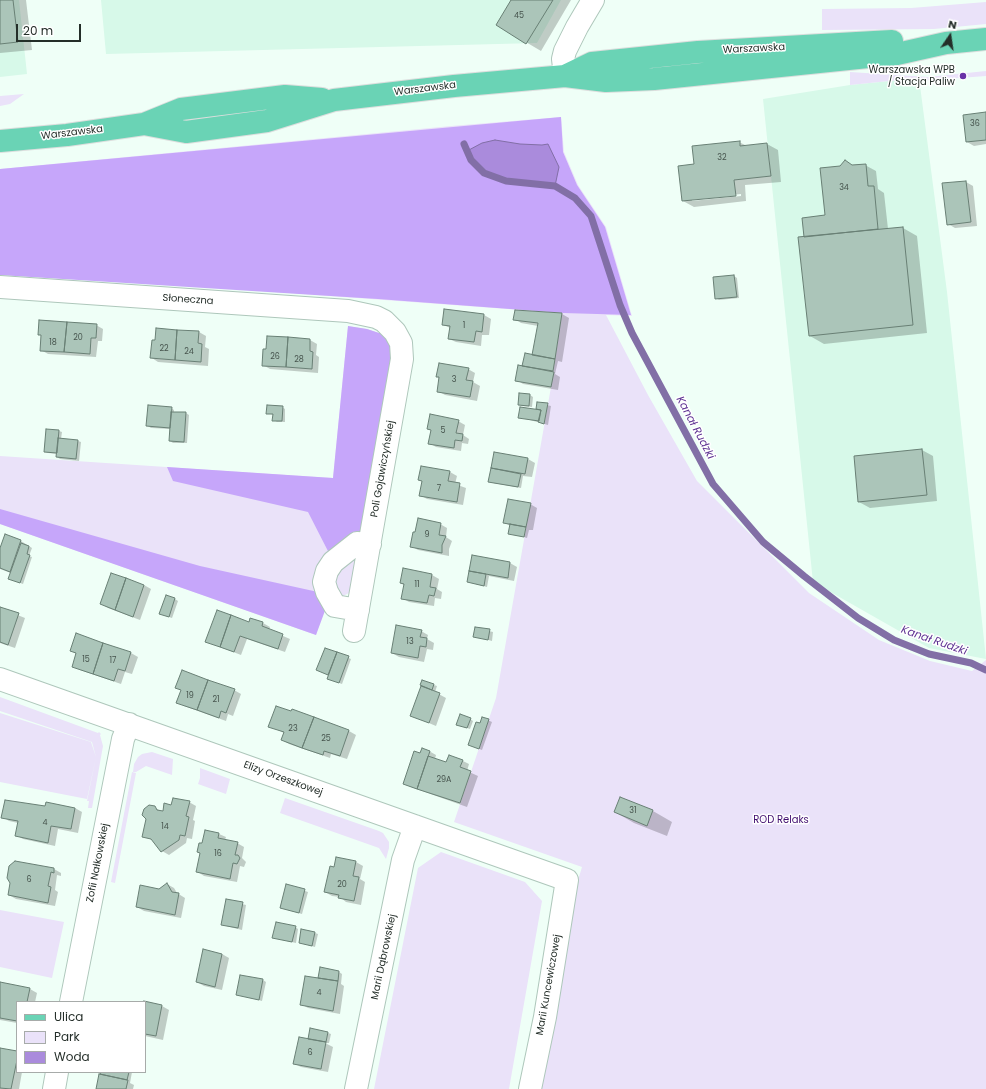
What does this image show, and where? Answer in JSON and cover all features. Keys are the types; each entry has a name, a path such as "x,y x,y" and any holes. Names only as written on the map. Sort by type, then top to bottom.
{"main road":[{"name":"Warszawska","path":"0,141 67,135 144,124 181,109 284,96 334,100 454,86 565,76 606,81 654,79 896,54 946,43 986,40"}],"street":[{"path":"565,76 563,59 565,51 593,0"},
{"name":"Słoneczna","path":"0,287 348,311 376,317"},
{"name":"Poli Gojawiczyńskiej","path":"354,631 402,359 401,343 395,332 384,321 376,317"},
{"path":"358,610 335,606 327,592 324,582 326,571 333,562 357,543 370,544"},
{"name":"Elizy Orzeszkowej","path":"0,679 567,880"},
{"name":"Zofii Nałkowskiej","path":"71,1001 123,739 129,724"},
{"name":"Marii Dąbrowskiej","path":"356,1089 404,860 415,826"},
{"name":"Marii Kuncewiczowej","path":"530,1089 545,1017 567,880"},
{"path":"54,1089 57,1073"}],"shaded area":[{"path":"0,0 19,0 27,74 0,77"},
{"path":"101,0 561,0 537,43 106,54"},
{"path":"919,78 947,292 986,659 929,648 813,582 763,99 850,85"},
{"path":"561,117 563,152 577,185 605,227 631,315 563,313 378,299 0,275 0,169"},
{"path":"348,326 367,329 379,333 382,331 393,350 363,529 330,555 308,512 173,481 167,467 333,478"},
{"path":"0,509 200,566 318,592 326,608 316,635 0,524"}],"green space":[{"path":"986,2 986,24 934,29 822,30 822,9 911,8"},
{"path":"986,71 986,76 919,81 918,78 850,85 850,72 928,77"},
{"path":"24,94 10,104 0,106 0,96"},
{"name":"ROD Relaks","path":"561,117 564,152 578,185 606,227 632,316 606,315 648,395 697,481 809,593 879,640 930,661 972,671 986,660 986,1089 541,1089 575,890 582,867 454,822 496,698 551,387 562,313 165,284 0,275 0,169"},
{"path":"348,326 367,329 379,333 382,331 343,545 316,635 0,524 0,456 333,478"},
{"path":"360,549 353,591 339,598 331,578"},
{"path":"0,697 101,734 103,746 92,808 88,808 89,801 87,801 96,757 92,742 0,711"},
{"path":"0,713 91,742 96,757 87,799 0,782"},
{"path":"152,752 173,759 172,775 146,766 136,772 133,772 134,764 138,757 142,754"},
{"path":"200,768 230,779 226,794 198,784 200,778"},
{"path":"132,772 136,773 115,883 111,882"},
{"path":"285,798 383,833 389,842 386,859 379,848 280,813"},
{"path":"441,852 525,882 542,901 509,1089 374,1089 418,868"},
{"path":"0,910 64,922 52,978 0,967"}],"water":[{"path":"495,140 520,144 548,144 559,167 555,186 506,181 484,173 471,160 467,151 482,143"}],"building":[{"path":"0,0 13,0 18,42 0,44"},
{"path":"511,0 553,0 526,44 496,25"},
{"path":"986,112 986,140 966,142 963,115"},
{"path":"740,141 740,146 767,143 771,176 734,180 736,196 682,201 678,166 694,164 692,146"},
{"path":"845,160 852,165 866,164 868,186 874,186 878,229 804,237 802,218 825,215 820,168 840,166"},
{"path":"966,181 971,222 947,225 942,183"},
{"path":"903,227 913,325 809,336 798,237"},
{"path":"734,275 737,297 715,299 713,277"},
{"path":"444,309 484,314 482,332 476,331 474,342 448,339 450,326 442,325"},
{"path":"515,310 562,313 555,359 532,355 538,323 513,320"},
{"path":"39,320 67,322 64,352 40,351 41,335 38,335"},
{"path":"67,322 97,324 96,338 91,338 90,354 64,352"},
{"path":"156,328 177,330 175,360 150,358 152,340 155,340"},
{"path":"177,330 199,331 198,343 202,344 201,362 175,360"},
{"path":"267,336 288,337 286,367 262,366 263,349 266,349"},
{"path":"288,337 310,339 310,351 313,352 312,369 286,367"},
{"path":"525,353 555,359 553,371 522,366"},
{"path":"439,363 469,368 466,380 473,381 470,397 437,392 439,377 436,377"},
{"path":"518,365 554,372 551,387 515,381"},
{"path":"519,393 530,394 529,406 518,405"},
{"path":"537,402 548,403 544,424 538,422 541,410 536,409"},
{"path":"148,405 172,407 170,428 146,426"},
{"path":"267,405 283,406 282,421 272,421 273,414 266,414"},
{"path":"520,407 541,410 539,421 518,418"},
{"path":"171,412 186,412 184,442 169,441"},
{"path":"430,414 459,420 456,433 463,434 462,441 455,440 454,448 428,444 431,430 427,429"},
{"path":"46,429 59,430 57,453 44,452"},
{"path":"58,438 78,440 76,459 56,457"},
{"path":"922,449 927,495 858,502 854,456"},
{"path":"494,452 528,458 525,474 491,468"},
{"path":"421,466 450,471 448,481 460,483 457,502 419,496 422,481 418,480"},
{"path":"491,468 521,474 518,487 488,482"},
{"path":"508,499 531,503 526,527 503,523"},
{"path":"418,518 441,523 439,535 446,536 442,545 442,553 410,547"},
{"path":"510,524 526,527 524,537 508,534"},
{"path":"5,534 21,540 10,572 0,568 0,548"},
{"path":"21,543 29,546 27,554 30,555 20,583 8,579"},
{"path":"472,555 510,562 508,578 469,571"},
{"path":"403,568 432,574 430,587 436,588 434,596 429,595 427,603 401,599 404,584 400,583"},
{"path":"469,571 486,574 484,586 467,582"},
{"path":"111,573 126,578 115,610 100,604"},
{"path":"126,578 144,585 133,617 115,610"},
{"path":"166,595 175,598 169,617 159,614"},
{"path":"0,607 19,613 8,645 0,642"},
{"path":"217,610 231,615 220,647 205,642"},
{"path":"231,615 249,622 250,618 263,622 262,626 283,634 278,649 240,636 234,652 220,647"},
{"path":"396,625 422,630 420,637 427,638 426,647 420,646 418,658 391,653"},
{"path":"475,627 490,629 488,640 473,637"},
{"path":"76,633 103,643 93,674 72,667 76,653 70,651"},
{"path":"103,643 131,652 125,671 118,669 114,681 93,674"},
{"path":"325,648 337,652 328,675 316,670"},
{"path":"337,652 349,656 339,683 327,679"},
{"path":"182,670 208,680 197,710 176,703 181,690 175,688"},
{"path":"208,680 235,689 226,713 221,711 219,718 197,710"},
{"path":"422,680 434,684 432,690 420,685"},
{"path":"421,686 440,693 429,723 410,716"},
{"path":"276,706 291,711 292,709 314,717 302,748 281,740 284,732 268,727"},
{"path":"460,714 471,718 467,728 456,725"},
{"path":"314,717 349,730 340,756 324,751 323,755 302,748"},
{"path":"482,717 489,719 479,749 468,745 476,722 480,723"},
{"path":"422,748 430,751 417,789 403,784 414,751 420,753"},
{"path":"449,755 463,760 460,767 471,771 460,803 417,789 428,756 446,762"},
{"path":"620,797 653,810 647,826 614,812"},
{"path":"173,798 190,801 186,816 189,817 185,836 180,835 179,840 161,852 151,839 142,837 146,819 142,815 144,809 149,805 155,806 157,810 163,811 164,803 171,805"},
{"path":"5,800 45,806 46,802 75,808 71,829 51,826 48,843 15,836 18,821 1,818"},
{"path":"205,830 219,833 218,838 238,842 235,855 238,855 240,858 237,864 233,863 230,879 196,872 200,853 197,852 199,843 202,843"},
{"path":"336,857 356,861 353,876 359,877 354,901 338,898 339,895 324,892 330,866 334,867"},
{"path":"15,861 54,868 54,873 51,872 48,886 51,887 48,903 8,895 10,883 7,878 9,866"},
{"path":"167,883 172,892 179,893 175,915 136,907 140,885 159,889"},
{"path":"286,884 305,889 299,913 280,908"},
{"path":"226,899 243,902 238,928 221,925"},
{"path":"276,922 296,926 292,942 272,938"},
{"path":"301,929 315,932 312,946 299,943"},
{"path":"203,949 222,954 215,987 196,982"},
{"path":"320,967 339,971 338,981 318,978"},
{"path":"240,975 263,979 259,1000 236,995"},
{"path":"305,976 338,981 333,1011 300,1005"},
{"path":"0,982 30,988 27,1001 16,1001 16,1021 0,1018"},
{"path":"146,1001 162,1005 156,1036 146,1034"},
{"path":"310,1028 328,1032 326,1042 308,1039"},
{"path":"299,1037 326,1042 321,1069 293,1064"},
{"path":"0,1048 16,1051 16,1065 11,1089 0,1088"},
{"path":"100,1073 129,1073 127,1080"},
{"path":"99,1074 128,1080 126,1089 96,1089"}],"waterway":[{"name":"Kanał Rudzki","path":"464,144 471,160 484,173 506,181 555,186 575,198 591,216 620,305 632,333 713,484 763,542 858,618 894,640 929,654 971,663 986,670"}],"place":[{"name":"Warszawska WPB / Stacja Paliw","path":"963,76"}]}
